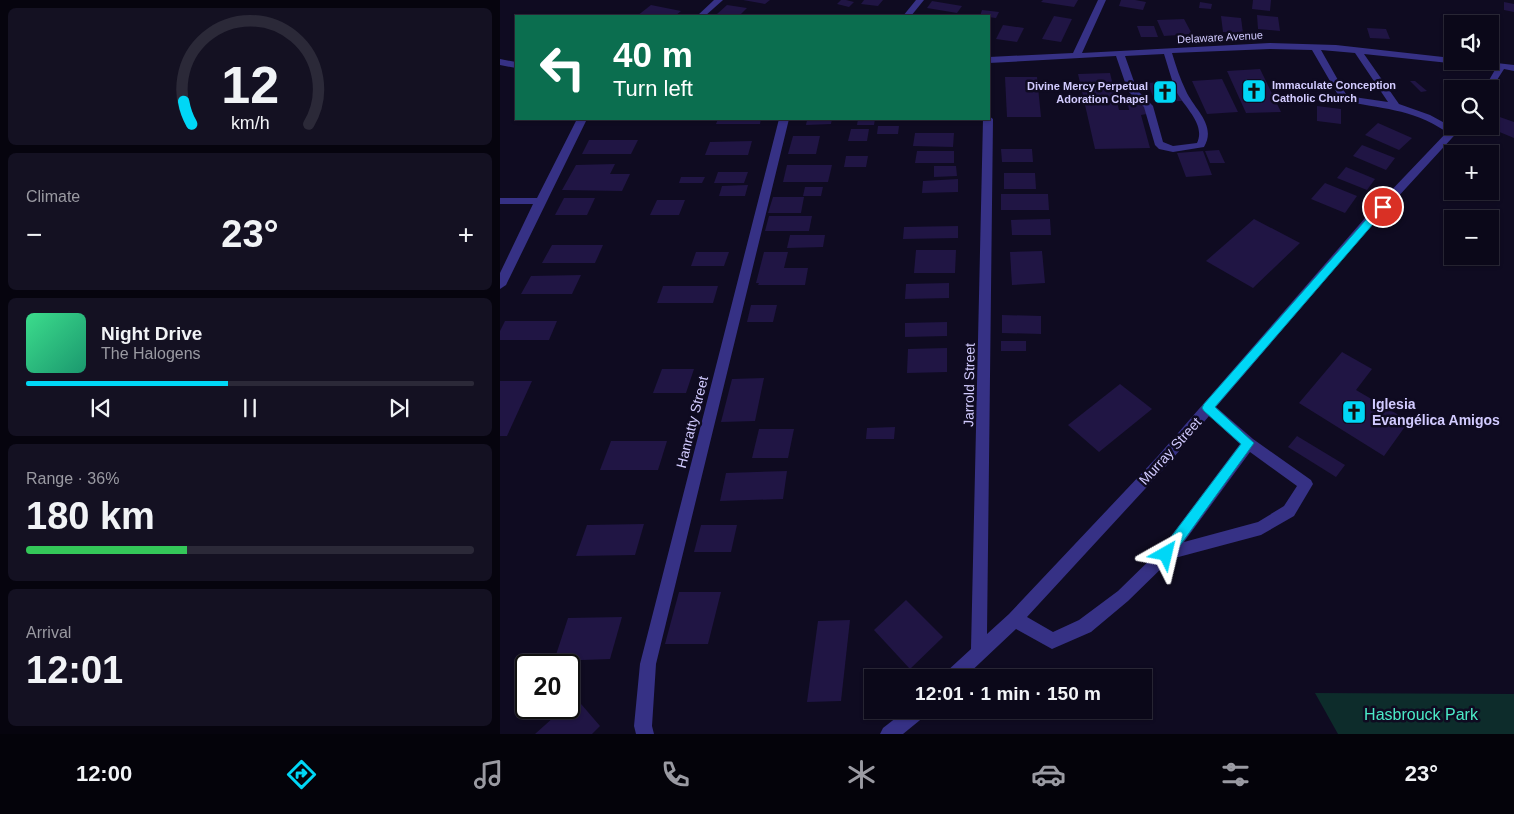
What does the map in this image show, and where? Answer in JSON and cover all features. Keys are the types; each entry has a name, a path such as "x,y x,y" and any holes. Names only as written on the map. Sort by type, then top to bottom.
{"street":[{"path":"702,15 719,0"},
{"path":"908,15 920,0"},
{"path":"1076,56 1102,0"},
{"name":"Delaware Avenue","path":"990,60 1270,46 1357,50 1444,60"},
{"path":"1315,47 1344,98 1407,108 1444,126"},
{"path":"1357,50 1395,105"},
{"path":"1120,54 1133,91 1148,106 1158,142 1162,147 1173,149 1201,145 1205,140 1205,133 1181,91 1167,51"},
{"path":"500,62 515,65"},
{"path":"1493,80 1501,67"},
{"name":"Delaware Avenue","path":"1501,67 1514,68"},
{"path":"500,286 581,120"},
{"name":"Hanratty Street","path":"645,734 643,726 648,664 784,120"},
{"name":"Jarrold Street","path":"979,651 988,120"},
{"name":"Murray Street","path":"961,669 1015,619 1163,460 1369,221 1449,135"},
{"path":"500,201 540,202"},
{"path":"1166,554 1261,528 1289,511 1306,484 1248,443 1208,408"},
{"path":"1015,619 1052,641 1085,626 1123,596 1166,554 1248,443"},
{"path":"889,734 908,719"}],"green space":[{"name":"Hasbrouck Park","path":"1315,693 1514,694 1514,734 1338,734"}],"building":[{"path":"743,0 770,0 765,4"},
{"path":"841,0 854,2 849,7 837,4"},
{"path":"864,0 883,0 878,6 861,4"},
{"path":"1043,0 1078,0 1074,7 1041,2"},
{"path":"1121,0 1146,2 1143,10 1119,6"},
{"path":"1253,0 1271,0 1270,11 1252,9"},
{"path":"932,1 962,6 957,13 927,8"},
{"path":"1200,2 1212,4 1211,9 1199,8"},
{"path":"1504,2 1514,4 1514,12 1504,10"},
{"path":"651,5 681,11 676,15 638,15"},
{"path":"727,5 747,8 740,15 717,14"},
{"path":"982,10 999,12 996,18 990,17 990,15 980,15"},
{"path":"1257,15 1278,17 1280,31 1258,29"},
{"path":"1054,16 1072,19 1061,42 1042,39"},
{"path":"1221,16 1241,18 1243,33 1223,32"},
{"path":"1184,19 1192,34 1164,36 1157,20"},
{"path":"1003,25 1024,28 1017,42 996,39"},
{"path":"1137,26 1154,26 1158,37 1141,37"},
{"path":"1367,28 1386,29 1390,39 1370,38"},
{"name":"Immaculate Conception Catholic Church","path":"1260,69 1281,112 1246,113 1227,71"},
{"path":"1110,73 1119,110 1129,110 1128,105 1145,105 1147,114 1141,115 1150,148 1095,149 1078,74"},
{"path":"1005,77 1037,77 1041,117 1007,117"},
{"path":"1222,79 1238,112 1207,114 1192,81"},
{"name":"Divine Mercy Perpetual Adoration Chapel","path":"1174,81 1182,101 1155,102 1148,83"},
{"path":"1410,81 1415,81 1427,91 1421,92"},
{"path":"1317,106 1341,109 1341,124 1317,121"},
{"path":"1499,117 1514,122 1514,138 1499,132"},
{"path":"718,120 761,120 760,124 716,124"},
{"path":"807,120 832,120 831,124 806,125"},
{"path":"858,120 875,120 874,125 857,125"},
{"path":"1378,123 1412,138 1399,150 1365,135"},
{"path":"878,126 899,126 898,134 877,134"},
{"path":"851,129 869,129 867,141 848,141"},
{"path":"915,133 954,133 953,147 913,146"},
{"path":"793,136 820,136 816,154 788,154"},
{"path":"589,140 638,140 631,154 582,154"},
{"path":"752,141 748,155 705,155 710,142"},
{"path":"1362,145 1395,158 1386,170 1353,156"},
{"path":"1001,149 1032,149 1033,162 1002,162"},
{"path":"1219,150 1225,163 1210,163 1205,151"},
{"path":"917,151 954,151 954,163 915,163"},
{"path":"1203,151 1212,175 1186,177 1177,153"},
{"path":"846,156 868,156 866,167 844,167"},
{"path":"615,164 610,174 630,174 622,191 562,190 576,165"},
{"path":"787,165 832,165 828,182 783,182"},
{"path":"934,166 956,166 957,176 934,177"},
{"path":"1346,167 1375,179 1367,190 1337,178"},
{"path":"718,172 748,172 744,183 714,183"},
{"path":"1004,173 1035,173 1036,189 1004,189"},
{"path":"681,177 705,177 702,183 679,183"},
{"path":"958,179 958,192 922,193 923,181"},
{"path":"1325,183 1357,196 1345,213 1311,199"},
{"path":"748,185 745,196 719,196 722,186"},
{"path":"805,187 823,187 821,196 803,196"},
{"path":"1001,194 1048,194 1049,210 1001,210"},
{"path":"773,197 804,197 801,213 768,213"},
{"path":"564,198 595,198 587,215 555,215"},
{"path":"657,200 685,200 679,215 650,215"},
{"path":"769,216 812,216 809,231 765,231"},
{"path":"1050,219 1051,235 1012,235 1011,220"},
{"path":"1254,219 1300,243 1253,288 1206,261"},
{"path":"958,226 958,238 903,239 904,227"},
{"path":"790,235 825,235 823,247 787,248"},
{"path":"552,245 603,245 595,263 542,263"},
{"path":"916,250 956,250 955,273 914,273"},
{"path":"1042,251 1045,283 1012,285 1010,252"},
{"path":"696,252 729,252 724,266 691,266"},
{"path":"764,252 788,252 784,268 808,268 805,285 758,285 759,283 756,283"},
{"path":"581,275 572,294 521,294 531,276"},
{"path":"949,283 949,298 905,299 906,284"},
{"path":"663,286 718,286 713,303 657,303"},
{"path":"751,305 777,305 773,322 747,322"},
{"path":"1002,315 1041,316 1041,334 1002,333"},
{"path":"505,321 557,321 549,340 500,340 500,331"},
{"path":"947,322 947,336 905,337 905,323"},
{"path":"1001,341 1026,341 1026,351 1001,351"},
{"path":"947,348 947,372 907,373 908,349"},
{"name":"Iglesia Evangélica Amigos","path":"1342,352 1372,369 1356,390 1409,421 1384,456 1299,403"},
{"path":"662,369 694,369 686,393 653,393"},
{"path":"764,378 755,421 721,422 732,379"},
{"path":"500,381 532,381 507,436 500,436"},
{"path":"1120,384 1152,409 1099,452 1068,425"},
{"path":"895,427 894,439 866,439 867,428"},
{"path":"759,429 794,429 788,458 752,458"},
{"path":"1297,436 1345,465 1336,477 1288,447"},
{"path":"611,441 667,441 658,470 600,470"},
{"path":"787,471 783,499 720,501 726,473"},
{"path":"644,524 635,555 576,556 587,525"},
{"path":"701,525 737,525 731,552 694,552"},
{"path":"679,592 721,592 708,644 665,644"},
{"path":"906,600 943,637 910,669 874,630"},
{"path":"622,617 610,659 580,660 580,654 556,654 568,618"},
{"path":"850,620 841,701 807,702 818,621"},
{"path":"580,703 600,726 592,734 535,734 552,719 580,719"}],"place":[{"name":"Immaculate Conception Catholic Church","path":"1254,91"},
{"name":"Divine Mercy Perpetual Adoration Chapel","path":"1165,92"},
{"name":"Iglesia Evangélica Amigos","path":"1354,412"}],"route":[{"path":"1166,554 1248,443 1208,408 1306,293 1383,207"}]}
